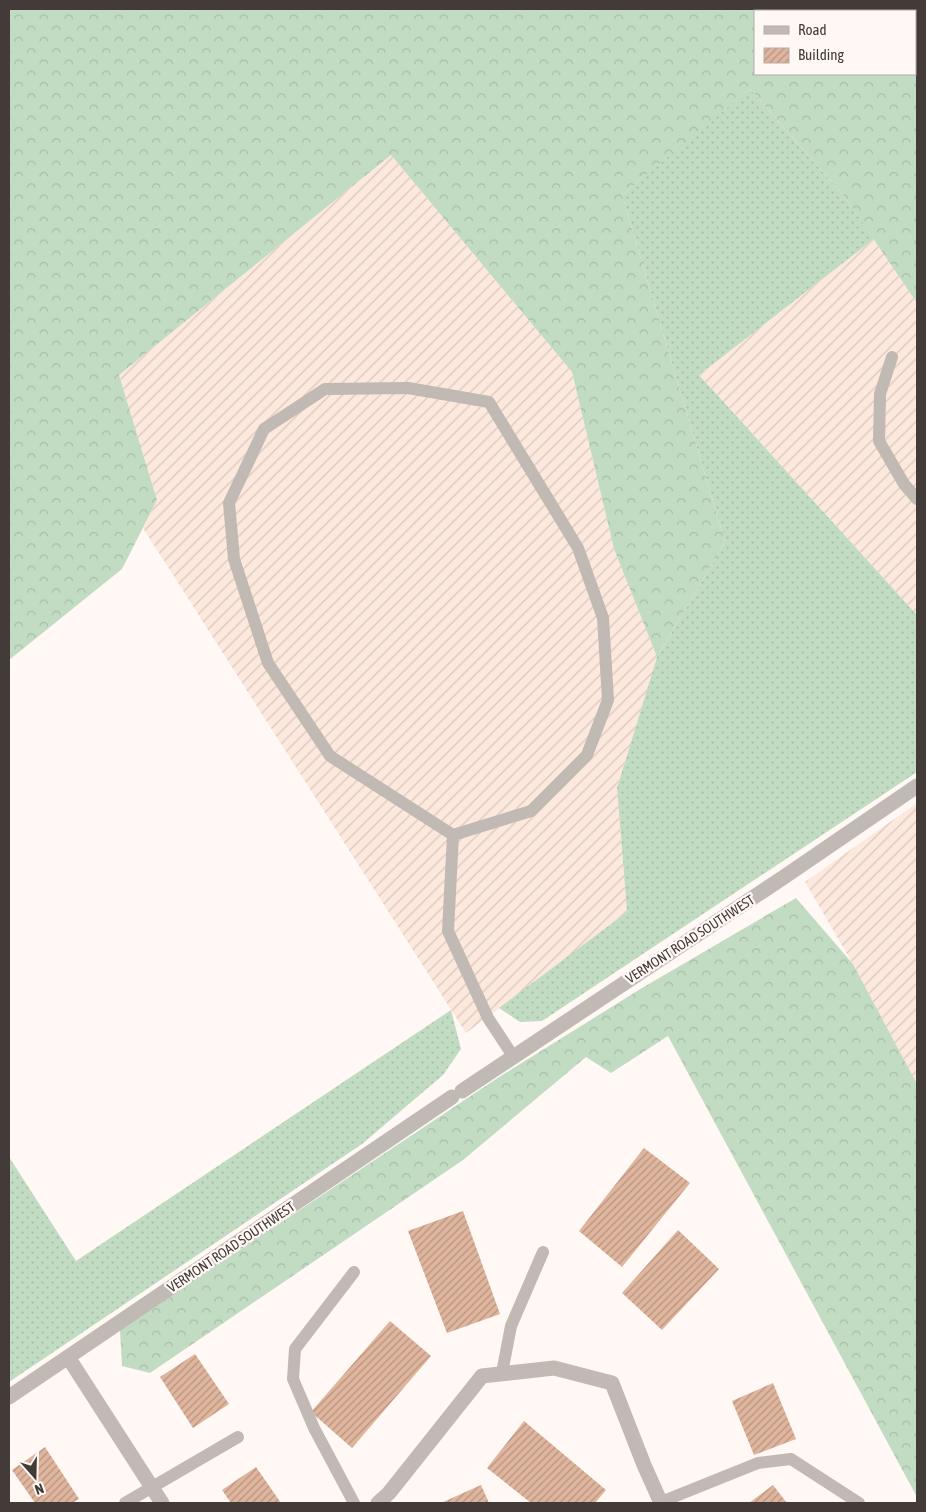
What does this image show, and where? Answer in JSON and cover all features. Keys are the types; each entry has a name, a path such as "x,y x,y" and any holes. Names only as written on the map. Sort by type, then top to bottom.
{"street":[{"name":"VERMONT ROAD SOUTHWEST","path":"9,1396 917,786"},
{"path":"68,1357 162,1503"},
{"path":"378,1503 389,1493 482,1376 554,1368 612,1383 661,1503"}],"lane":[{"path":"892,358 880,394 879,441 904,484 917,499"},
{"path":"408,388 489,402 578,548 604,618 608,700 587,755 531,811 453,835 330,756 268,663 234,559 229,503 264,429 325,389 408,388"},
{"path":"453,835 448,930 488,1018 513,1056"},
{"path":"502,1373 511,1326 542,1252"},
{"path":"354,1272 295,1349 293,1379 314,1428 354,1503"},
{"path":"125,1503 238,1437"},
{"path":"661,1503 758,1463 791,1459 858,1503"}],"shaded area":[{"path":"391,155 572,372 614,549 657,657 617,788 627,913 466,1033 143,528 157,500 119,375"},
{"path":"874,239 917,303 917,615 699,375"},
{"path":"917,803 917,1084 853,964 805,882"}],"green space":[{"path":"9,9 917,9 917,303 845,197 750,89 622,195 725,542 657,657 614,549 572,372 391,155 119,375 157,500 122,569 9,660"},
{"path":"749,88 845,197 874,239 699,375 917,615 917,772 542,1021 520,1022 499,1008 627,912 617,788 657,657 725,542 622,195"},
{"path":"796,898 853,964 917,1084 917,1497 668,1036 611,1073 586,1057 463,1160 150,1373 122,1366 120,1330 496,1079 642,988"},
{"path":"451,1010 461,1049 443,1075 362,1144 9,1382 9,1157 76,1261"}],"building":[{"path":"644,1148 690,1183 622,1267 579,1231"},
{"path":"463,1211 500,1314 447,1333 408,1231"},
{"path":"678,1230 719,1269 662,1330 622,1293"},
{"path":"390,1321 431,1356 352,1448 311,1412"},
{"path":"195,1354 229,1404 193,1428 160,1377"},
{"path":"773,1383 796,1439 754,1455 732,1401"},
{"path":"524,1421 606,1490 595,1503 531,1503 487,1468"},
{"path":"45,1447 79,1499 72,1503 35,1503 12,1470"},
{"path":"256,1467 281,1503 231,1503 222,1490"},
{"path":"481,1485 489,1503 441,1503"},
{"path":"773,1485 787,1503 749,1503"}]}
